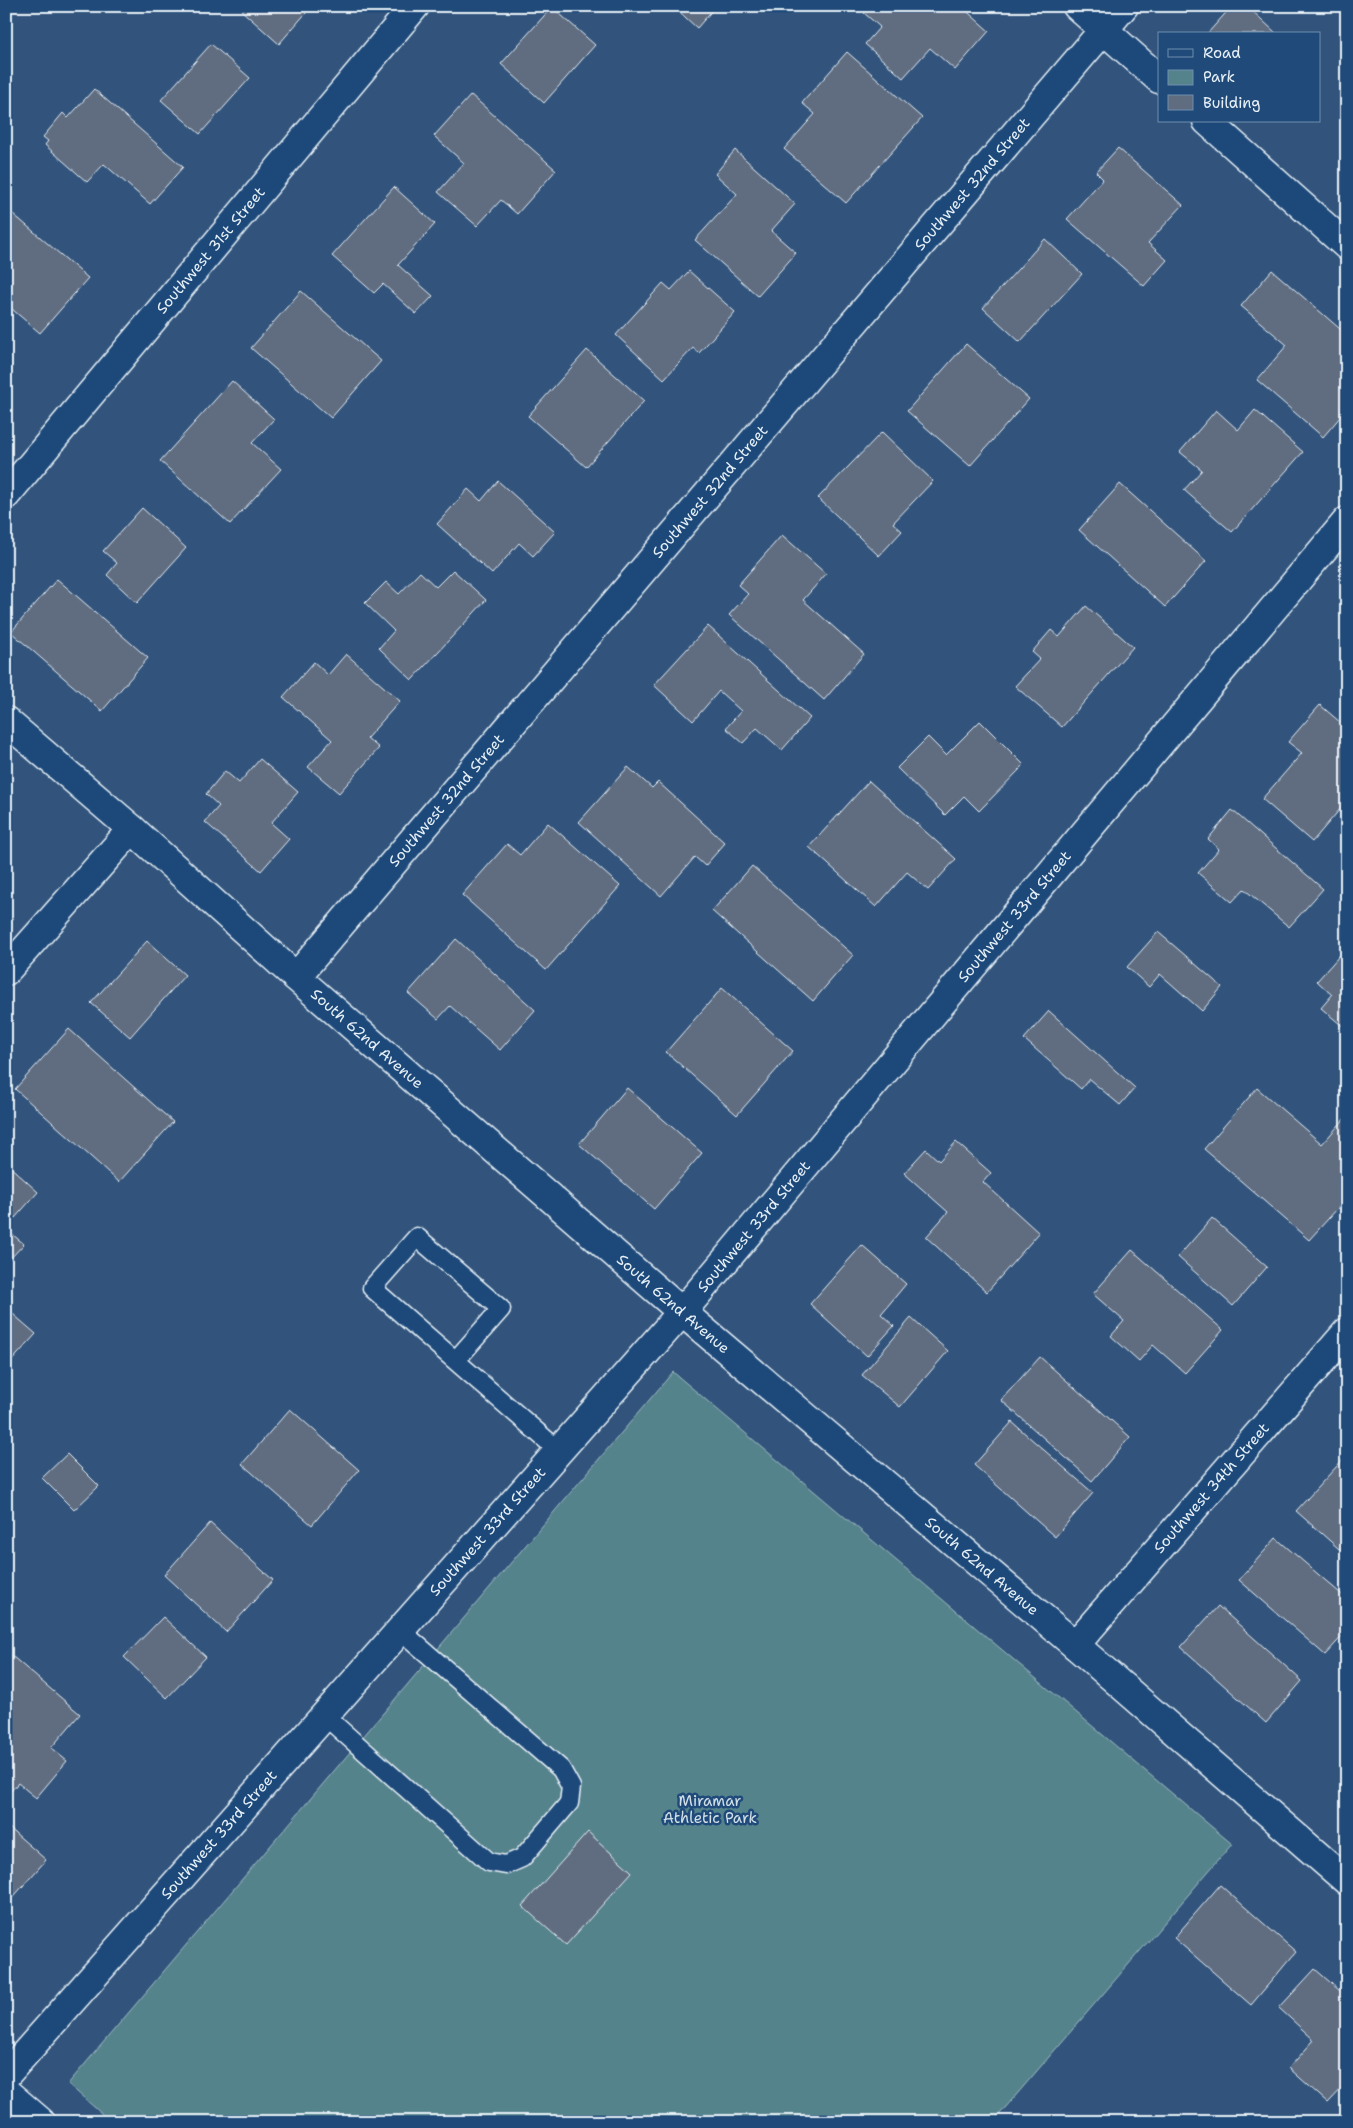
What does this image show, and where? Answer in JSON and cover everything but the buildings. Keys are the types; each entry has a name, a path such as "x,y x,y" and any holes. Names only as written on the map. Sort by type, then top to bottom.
{"street":[{"name":"Southwest 31st Street","path":"6,494 415,6"},
{"path":"1077,6 1158,78"},
{"name":"Southwest 32nd Street","path":"296,977 1124,6"},
{"path":"1208,122 1347,246"},
{"name":"Southwest 33rd Street","path":"6,2075 682,1312 1347,521"},
{"name":"South 62nd Avenue","path":"6,721 132,829 296,977 682,1312 1074,1645 1347,1881"},
{"path":"6,971 132,829"},
{"name":"Southwest 34th Street","path":"1074,1645 1347,1332"},
{"path":"6,2092 41,2122"}],"lane":[{"path":"456,1360 501,1309 417,1237 372,1288 559,1451"},
{"path":"325,1716 489,1862 506,1864 522,1858 569,1803 571,1787 561,1769 400,1630"}],"green space":[{"name":"Miramar Athletic Park","path":"673,1372 1232,1844 993,2122 111,2122 68,2084"}]}
